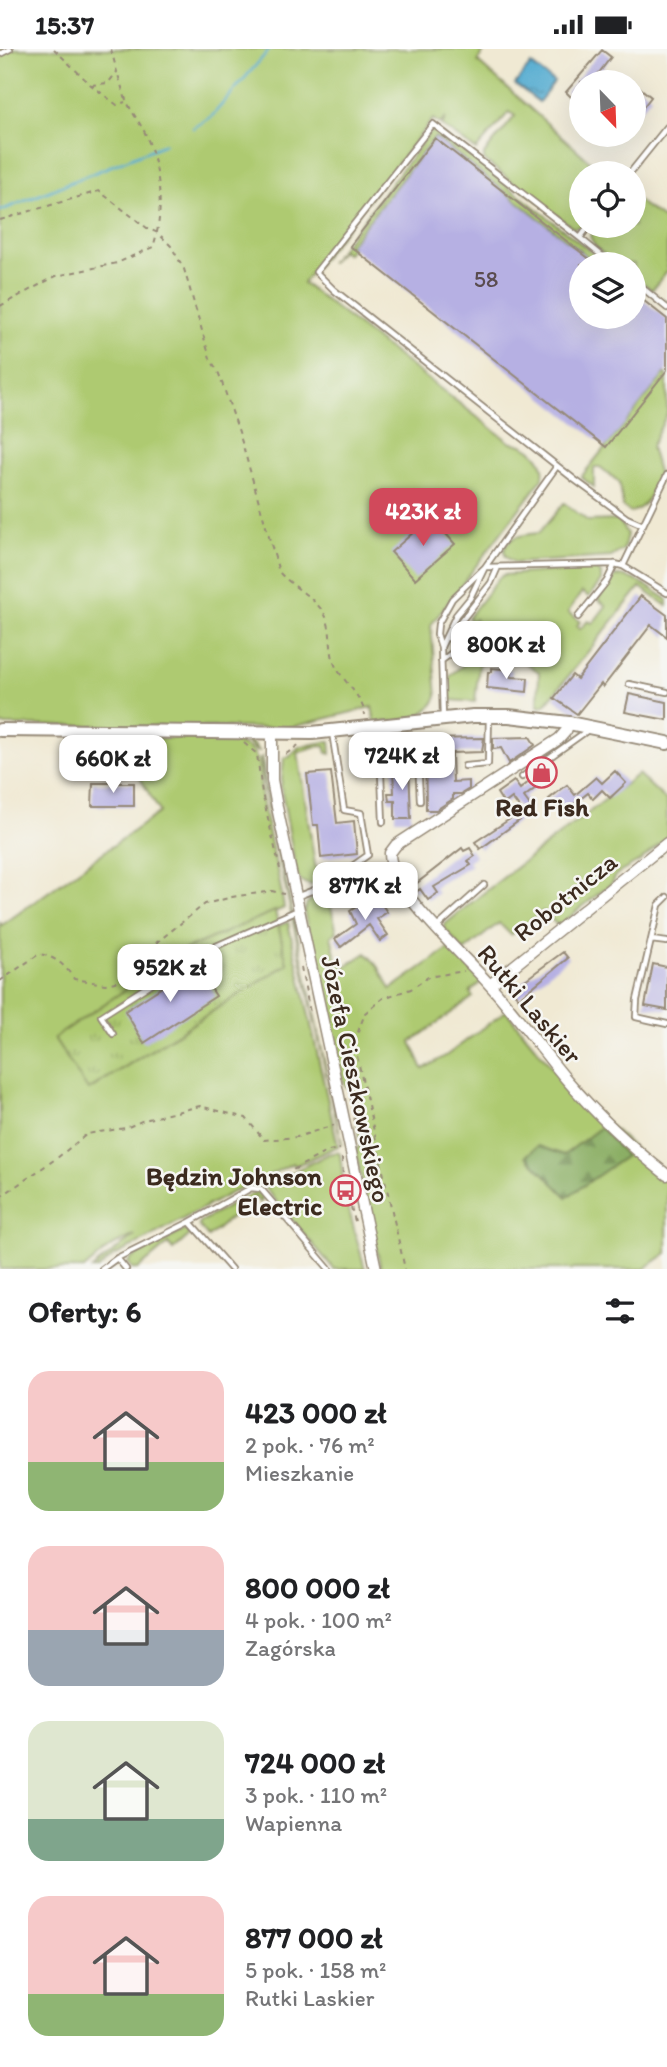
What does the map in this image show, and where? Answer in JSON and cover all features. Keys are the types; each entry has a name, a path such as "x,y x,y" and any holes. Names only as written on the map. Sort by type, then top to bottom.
{"street":[{"path":"0,730 230,733 332,731 489,715 569,723 667,743"},
{"name":"Rutki Laskier","path":"569,723 559,739 397,845 390,853 389,863 405,891 490,985 568,1081 667,1175"},
{"name":"Józefa Cieszkowskiego","path":"272,732 272,780 290,895 299,910 376,1269"},
{"name":"Robotnicza","path":"490,985 667,843"}],"lane":[{"path":"0,54 10,49"},
{"path":"569,229 433,124 316,272 334,291 557,466 627,518 643,525"},
{"path":"640,161 667,127"},
{"path":"580,238 597,252"},
{"path":"646,291 667,308"},
{"path":"440,647 456,615 470,598 485,567 557,466"},
{"path":"623,566 667,475"},
{"path":"578,617 607,582 615,564"},
{"path":"443,719 438,624 463,586 485,567 615,564 623,566 667,593"},
{"path":"440,647 491,583 498,567"},
{"path":"440,662 476,635"},
{"path":"629,684 667,692"},
{"path":"465,766 488,764 489,715"},
{"path":"370,727 381,775 383,822"},
{"path":"522,777 591,727"},
{"path":"290,895 324,886 368,855 361,813 344,810 332,731"},
{"path":"377,759 418,759 420,801"},
{"path":"436,928 484,885"},
{"path":"667,897 659,905 637,999 636,1017 667,1024"},
{"path":"113,1034 102,1016 198,954 299,910"},
{"path":"651,940 667,942"},
{"path":"102,1269 117,1258 251,1188 261,1189 329,1269"},
{"path":"190,1222 231,1269"},
{"path":"117,1258 126,1269"}],"path":[{"path":"54,49 91,85 117,105 126,101"},
{"path":"0,306 56,276 117,263 153,247 158,233 160,199 154,162 146,134 126,101 111,49"},
{"path":"91,85 108,83 117,72"},
{"path":"0,220 99,191 147,228 158,233 171,246 184,269 210,358 219,374 239,432 279,572 290,584 316,603 326,618 329,647 336,666 363,704 370,727"},
{"path":"0,981 39,954 51,956 65,966 74,979 105,985 115,982 146,951 205,904 272,891 290,895"},
{"path":"405,1269 354,1043 365,1013 383,998 411,989 428,977 476,970"},
{"path":"302,974 311,1014"},
{"path":"349,1088 356,1131"},
{"path":"0,1197 57,1158 87,1133 126,1128 144,1120 200,1106 246,1118 264,1140 297,1137 335,1125"},
{"path":"358,1145 378,1149"},
{"path":"261,1189 324,1153 341,1149 343,1178 357,1228"}],"green space":[{"path":"0,49 485,49 478,62 569,143 569,147 574,147 589,161 569,161 569,225 484,160 484,154 515,116 509,112 476,150 442,126 446,118 440,124 433,119 303,283 511,443 530,449 542,466 542,479 431,625 437,697 432,705 419,715 402,720 375,723 372,707 288,728 0,725"},
{"path":"434,131 441,134 569,234 569,238 574,238 592,252 582,252 435,137 349,246 352,248 347,254 342,250 330,263"},
{"path":"646,207 667,222 667,271 652,290 646,285 646,252 602,252 591,238 646,238"},
{"path":"665,373 667,414 651,447 659,475 645,503 630,512 623,507 619,482 600,467 594,468 594,487 581,477"},
{"path":"564,503 588,521 619,520 627,534 624,549 611,557 515,563 506,557 504,551 509,541 518,536 539,533"},
{"path":"596,568 601,574 601,581 589,597 582,592 568,612 580,622 577,626 580,629 588,621 593,623 606,606 598,599 616,576 630,578 649,587 667,599 667,606 640,587 545,705 538,706 539,672 505,648 479,665 475,702 450,700 447,681 452,674 492,642 475,619 471,621 468,618 498,579 503,575"},
{"path":"237,737 252,743 259,751 247,742 237,740 237,743 252,751 257,760 264,813 284,908 184,950 55,1039 89,1090 287,964 278,926 288,922 338,1146 295,1166 293,1163 260,1180 257,1179 114,1256 98,1269 92,1269 135,1235 110,1247 84,1269 0,1269 0,923 2,925 160,812 117,739"},
{"path":"330,741 331,754 327,753 325,746 298,753 315,865 329,899 337,932 331,936 336,958 344,967 366,953 378,966 391,989 451,947 481,982 470,992 473,997 411,1042 423,1069 447,1055 506,1011 566,1085 667,1179 667,1253 644,1269 381,1269 355,1149 360,1147 356,1108 351,1086 346,1087 335,1059 304,911 307,903 316,896 314,885 302,882 297,875 281,787 284,758 289,757 299,747"},
{"path":"262,757 267,794 342,1145 265,794 260,759"},
{"path":"638,774 667,801 667,838 640,861 617,874 612,883 558,926 543,911 511,935 499,923 464,951 444,925"},
{"path":"275,911 287,964 88,1090 54,1038 184,950"},
{"path":"601,1127 626,1156 567,1197 526,1156 538,1146 564,1155"},
{"path":"337,1152 340,1154 345,1196 365,1269 334,1269 264,1187"},
{"path":"257,1191 263,1198 260,1203 255,1197 208,1237 199,1226 200,1222"},
{"path":"187,1229 190,1235 173,1250 168,1244 138,1269 133,1269 128,1263 130,1259"}],"water":[{"path":"531,64 554,82 539,102 515,84"}],"building":[{"path":"602,50 611,57 601,70 585,70"},
{"path":"435,138 581,252 569,252 569,329 646,329 646,302 667,319 667,370 606,447 350,246"},
{"path":"431,517 455,544 415,579 391,552"},
{"path":"641,596 667,615 667,637 651,625 603,687 601,684 577,714 554,698 572,675 577,679"},
{"path":"492,668 512,670 511,677 528,678 527,692 487,688 488,672 492,672"},
{"path":"629,694 667,702 667,720 625,712"},
{"path":"530,737 535,745 509,763 501,748 493,749 493,738"},
{"path":"484,738 482,752 452,753 453,782 469,781 469,789 461,794 453,794 453,799 436,810 426,810 425,739"},
{"path":"409,764 411,819 395,819 395,801 389,801 388,793 394,793 393,765"},
{"path":"544,770 549,778 524,797 532,808 524,814 512,798 504,804 497,793 514,781 520,789"},
{"path":"615,771 626,783 610,798 602,790 593,799 588,793 561,814 549,799 567,785 575,795 596,777 602,783"},
{"path":"331,772 337,823 354,821 357,854 321,858 318,825 313,825 307,774"},
{"path":"93,783 134,783 134,806 92,806"},
{"path":"516,815 520,820 480,849 475,842"},
{"path":"462,848 464,851 470,848 475,856 468,861 471,865 434,887 438,893 428,900 420,889 416,892 412,887"},
{"path":"378,899 387,912 377,919 388,935 380,941 369,925 341,947 335,939 356,924 350,911 367,900 370,905"},
{"path":"563,952 568,958 519,998 513,991"},
{"path":"653,964 667,967 667,1010 645,1006"},
{"path":"196,965 216,996 144,1043 125,1011"}],"waterway":[{"path":"193,128 212,116 270,49"},
{"path":"0,211 165,144"}],"place":[{"name":"Red Fish","path":"542,772"},
{"name":"Będzin Johnson Electric","path":"345,1191"}]}
